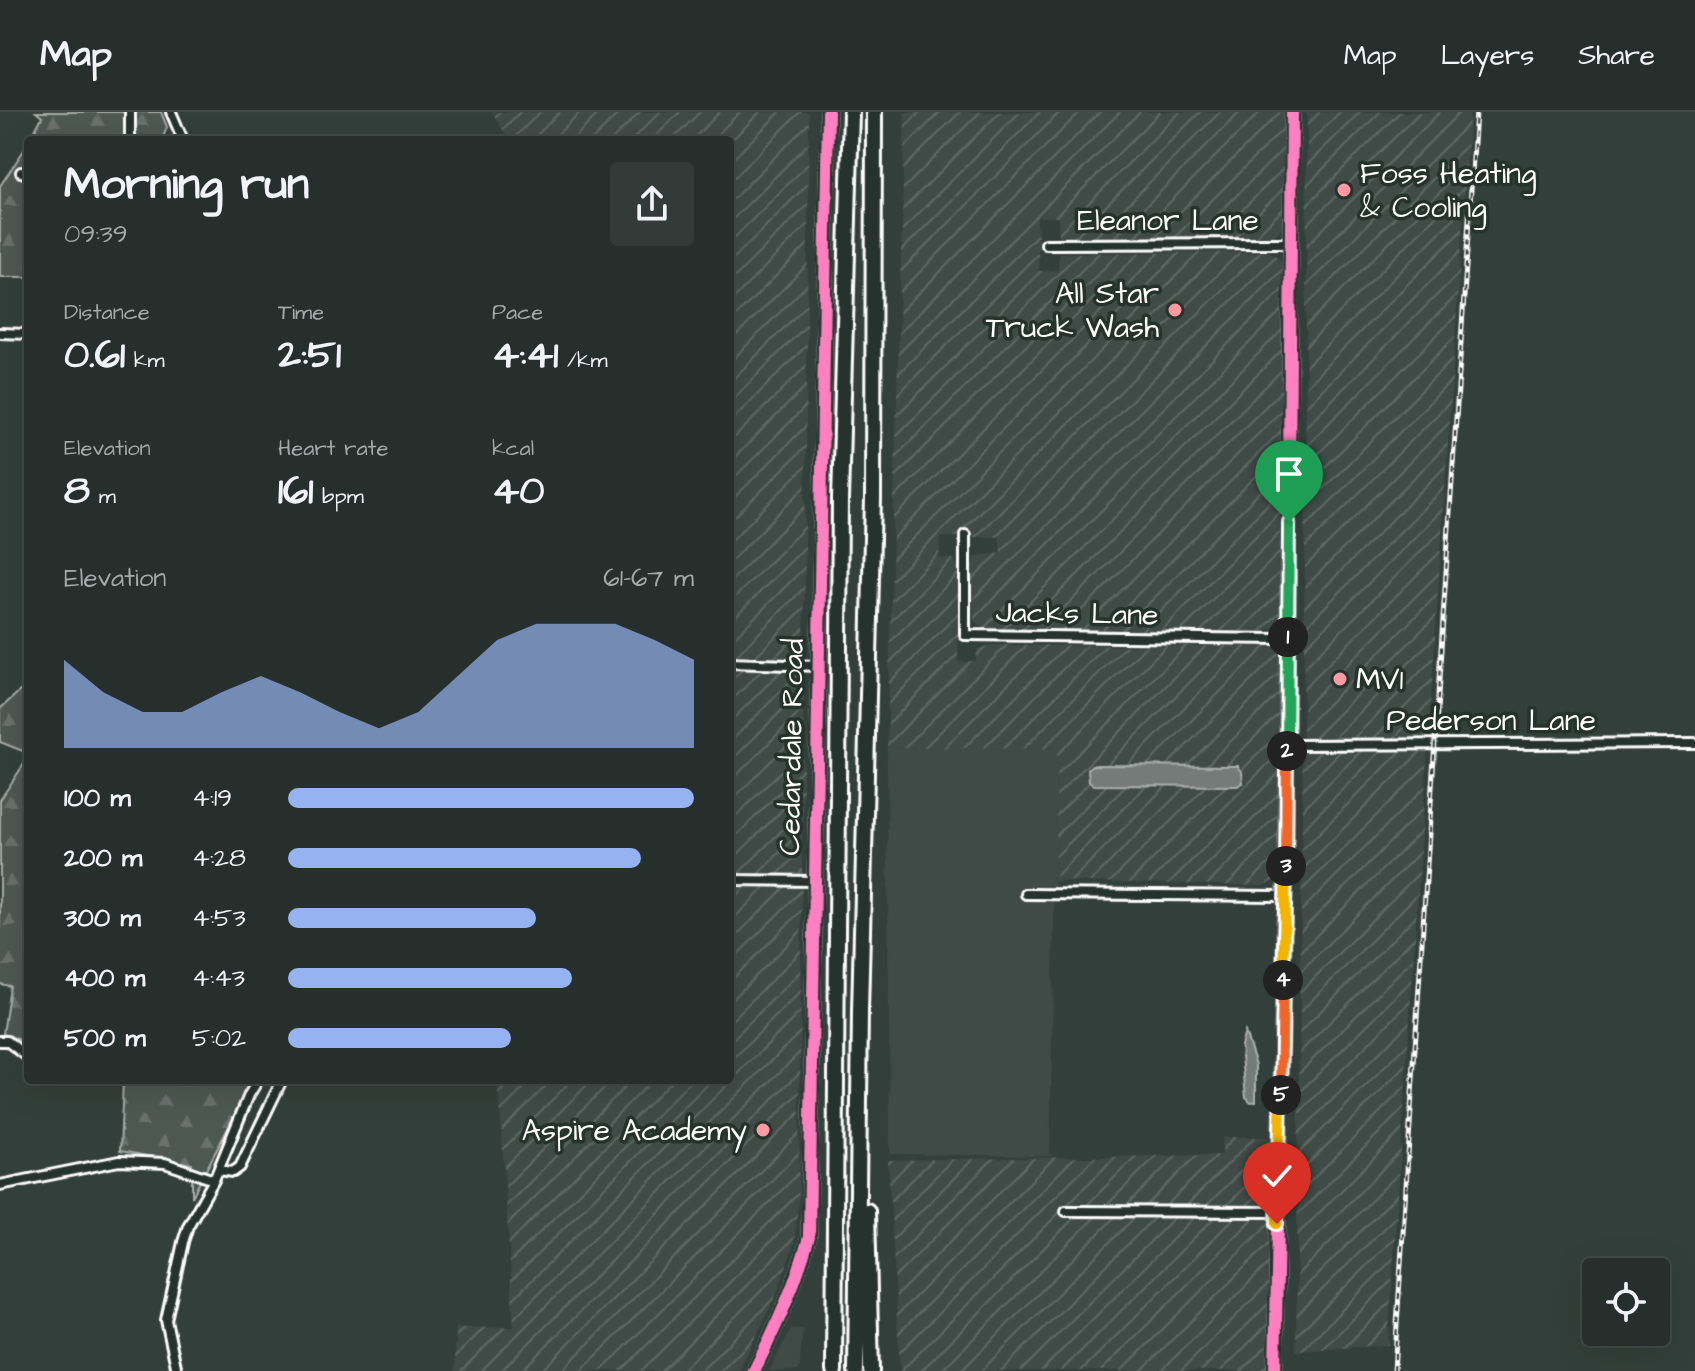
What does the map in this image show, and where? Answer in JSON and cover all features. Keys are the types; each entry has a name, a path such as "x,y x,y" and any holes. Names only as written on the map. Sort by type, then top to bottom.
{"highway":[{"path":"834,1371 840,500 851,112"},
{"path":"856,1371 860,1011 873,499 874,112"},
{"path":"860,1011 866,1089 871,1371"},
{"path":"824,1371 834,1223"}],"street":[{"path":"130,112 130,136"},
{"path":"171,112 181,136"},
{"name":"Cedardale Road","path":"754,1371 783,1314 809,1237 828,112"},
{"path":"1275,1371 1285,896 1292,112"},
{"name":"Eleanor Lane","path":"1046,244 1291,243"},
{"path":"0,333 24,334"},
{"name":"Jacks Lane","path":"965,535 965,635 1288,639"},
{"path":"734,663 818,666"},
{"name":"Pederson Lane","path":"1287,745 1695,743"},
{"path":"734,880 815,881"},
{"path":"1026,894 1285,896"},
{"path":"0,1041 7,1041 24,1054"},
{"path":"177,1371 166,1320 175,1270 188,1226 219,1170 256,1084"},
{"path":"219,1170 233,1172 240,1167 280,1084"},
{"path":"0,1185 119,1161 165,1163 214,1180"},
{"path":"1066,1211 1278,1212"}],"shaded area":[{"path":"492,112 809,112 799,1197 794,1244 777,1293 739,1371 455,1371 456,1328 514,1327 497,1084 734,1084 734,136 507,136"},
{"path":"905,112 1286,112 1285,225 1272,238 1059,237 1058,217 1037,217 1039,271 1058,270 1059,253 1270,252 1280,259 1286,270 1283,611 1276,627 1264,631 986,630 974,621 971,567 977,556 1001,553 999,537 940,537 939,558 954,559 959,569 958,662 976,661 977,649 991,645 1282,646 1278,872 1274,881 1263,886 1055,881 1057,749 887,747"},
{"path":"1307,112 1470,112 1388,1345 1296,1351 1305,540"},
{"path":"887,747 1057,749 1050,1156 890,1154"},
{"path":"1092,765 1238,766 1243,783 1237,786 1094,785 1089,782 1088,769"},
{"path":"1245,1032 1256,1065 1256,1101 1251,1102 1246,1097 1241,1046"},
{"path":"1223,1137 1275,1137 1271,1371 900,1371 888,1160 1222,1155"},
{"path":"791,1329 803,1329 799,1371 769,1371"}],"green space":[{"path":"36,112 161,112 167,127 164,136 32,136 42,117"},
{"path":"24,150 24,277 0,277 0,186"},
{"path":"24,689 24,751 0,742 0,709"},
{"path":"24,764 24,1041 3,1034 10,986 0,984 0,800"},
{"path":"123,1084 251,1084 192,1197 192,1164 120,1151"}],"railway":[{"path":"1394,1371 1476,112"}],"cycle path":[{"path":"754,1371 785,1305 809,1237 828,112"},
{"path":"1275,1371 1286,837 1292,112"}],"place":[{"name":"Foss Heating & Cooling","path":"1344,190"},
{"name":"All Star Truck Wash","path":"1175,310"},
{"name":"MV1","path":"1340,679"},
{"name":"Aspire Academy","path":"763,1130"}],"route":[{"path":"1277,1224 1289,522"}]}
